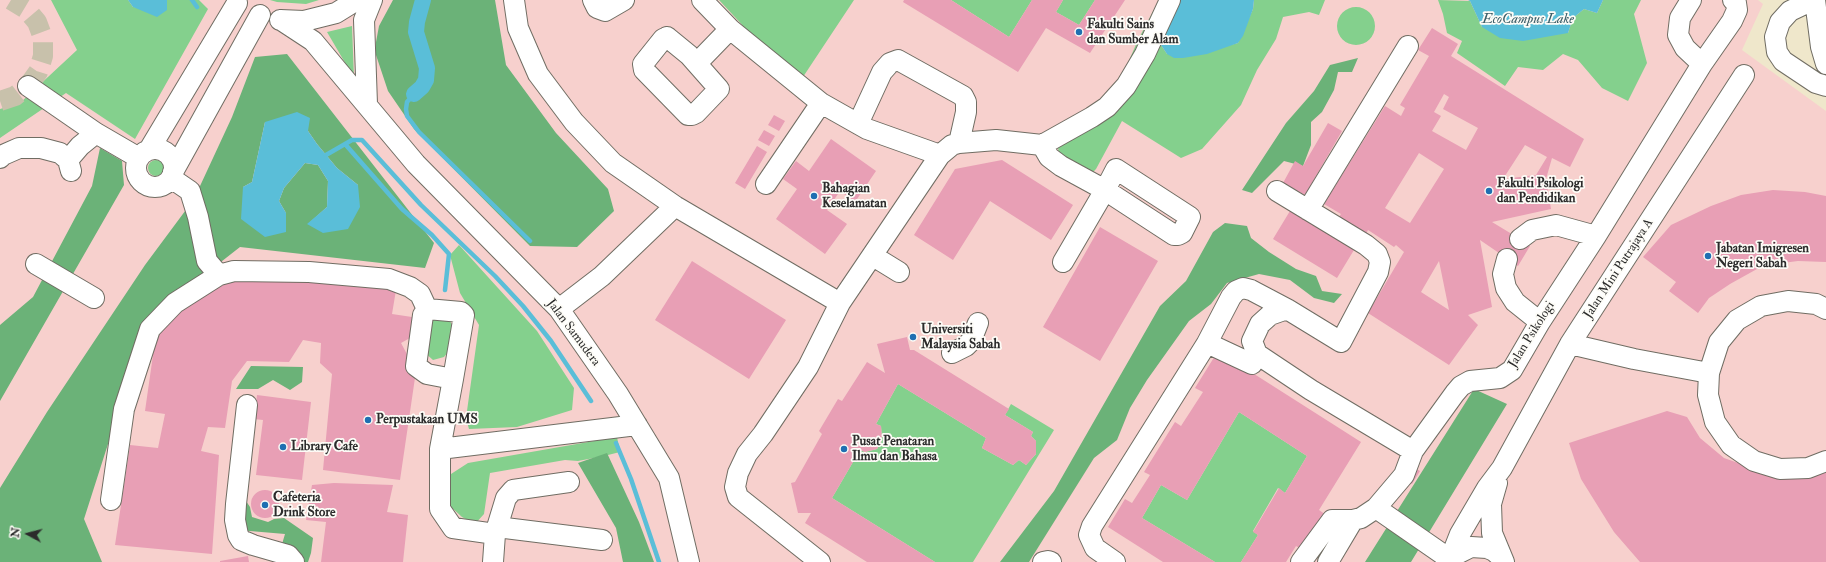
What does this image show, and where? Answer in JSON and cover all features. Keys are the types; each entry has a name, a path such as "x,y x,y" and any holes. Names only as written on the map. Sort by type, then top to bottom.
{"street":[{"path":"260,15 172,175 161,186 148,186 138,177 136,171 144,154 235,1 260,15 282,20 304,21 336,13 357,0"},
{"path":"368,104 364,20 372,0"},
{"path":"514,0 518,28 538,74 574,122 613,163 675,206 840,303"},
{"path":"593,0 597,8 605,11 624,0"},
{"path":"702,0 730,29 821,103 858,124 940,155"},
{"path":"820,562 738,497 735,487 738,474 747,454 808,367 840,303 940,155 952,145 959,143 996,140 1042,145 1107,107 1126,86 1145,54 1170,0"},
{"path":"1691,0 1680,18 1678,35 1685,48 1702,64"},
{"name":"Jalan Psikologi","path":"1353,520 1361,518 1376,508 1404,475 1413,452 1455,392 1470,382 1500,378 1512,370 1540,322 1596,236 1702,64 1735,15 1737,7 1733,0"},
{"path":"1826,64 1821,46 1814,0 1790,11 1780,22 1775,37 1777,52 1783,61 1816,83 1826,86"},
{"name":"Jalan Samudera","path":"282,20 313,41 368,104 416,164 559,310 618,394 669,478 690,562"},
{"path":"697,63 730,29"},
{"path":"1308,210 1408,46"},
{"path":"858,124 882,72 890,63 898,60 963,96 966,102 966,112 959,143"},
{"name":"Jalan Mini Putrajaya A","path":"1502,468 1570,344 1744,75"},
{"path":"28,86 96,133 144,154 162,151 168,154 172,160 172,175 190,191 198,217 207,262 219,275"},
{"path":"766,184 821,103"},
{"path":"0,158 3,155 19,148 41,148 60,153 69,166 80,146 96,133"},
{"path":"1042,145 1049,157 1061,166 1105,190 1062,262"},
{"path":"1115,562 1095,548 1090,535 1092,526 1207,343 1236,291 1243,288 1251,290 1287,309 1341,342 1378,272 1380,262 1377,254 1366,245 1276,191"},
{"path":"559,310 602,276 675,206"},
{"path":"1520,239 1532,230 1556,225 1596,236"},
{"path":"873,256 899,272"},
{"path":"1507,259 1503,274 1506,288 1515,302 1540,322"},
{"path":"36,264 94,298"},
{"path":"111,500 124,409 150,329 175,303 219,275 234,271 308,272 389,279 410,287 420,294 427,309"},
{"path":"1826,309 1816,304 1788,301 1761,306 1737,320 1719,342 1709,373 1708,395 1715,422 1731,445 1754,461 1780,469 1808,468 1826,461"},
{"path":"427,309 461,312 464,315 440,449 440,509 453,528 496,530 602,540"},
{"path":"427,309 423,315 416,366 427,374 453,380"},
{"path":"1287,309 1270,315 1260,324 1252,341 1257,354 1311,390 1413,452"},
{"path":"952,353 966,346 971,341 978,323"},
{"path":"1207,343 1252,364"},
{"path":"1570,344 1634,359 1709,373"},
{"path":"247,405 235,520 238,535 241,540 255,553 288,555 294,562"},
{"path":"440,449 637,425"},
{"path":"1502,468 1491,504 1492,533 1503,560"},
{"path":"1450,561 1460,534 1487,488 1502,468"},
{"path":"493,562 496,530 506,498 513,490 569,482"},
{"path":"1376,508 1450,561"},
{"path":"1301,562 1332,520 1353,520"},
{"path":"1328,562 1353,520"},
{"path":"1450,561 1464,549 1479,546 1494,551 1503,560"},
{"path":"1043,562 1051,562"}],"shaded area":[{"name":"Universiti Malaysia Sabah","path":"0,0 1758,0 1763,4 1742,50 1826,111 1826,562 0,562"}],"green space":[{"path":"51,0 128,0 133,7 167,10 167,0 199,0 208,9 135,139 66,93 0,138 0,109 20,103 77,50"},
{"path":"270,0 319,0 306,4 277,2"},
{"path":"393,0 495,0 506,65 556,133 608,189 614,211 577,247 530,246 414,129 388,91 376,55 376,42 379,26"},
{"path":"719,0 854,0 801,80 746,29"},
{"path":"951,0 1032,0 1009,37"},
{"path":"1063,0 1095,0 1079,25 1056,12"},
{"path":"1159,0 1159,42 1167,54 1219,48 1238,43 1253,9 1254,0 1325,0 1319,15 1309,12 1283,17 1276,39 1257,70 1241,105 1202,149 1181,158 1122,121 1096,169 1091,174 1059,155 1058,147 1116,90 1138,40"},
{"path":"1438,0 1470,1 1482,27 1568,33 1573,18 1584,9 1597,13 1603,0 1641,0 1634,14 1647,63 1628,101 1602,88 1578,60 1563,54 1543,70 1518,67 1505,86 1457,53 1462,41 1447,33"},
{"path":"1352,7 1360,7 1370,12 1374,19 1374,33 1370,40 1360,45 1352,45 1342,40 1340,37 1337,30 1337,22 1342,12 1345,10"},
{"path":"352,26 354,78 327,32"},
{"path":"287,54 434,243 425,268 240,247 148,319 84,519 102,562 0,562 0,488 47,412 145,265 194,199 232,117 255,57","holes":["265,122 308,131 337,168 358,185 308,224 327,207 328,181 318,165 305,163 284,188 279,201 286,213 243,187 252,182"]},
{"path":"1358,58 1352,72 1338,72 1334,90 1322,112 1311,122 1311,145 1303,166 1284,161 1252,193 1242,190 1286,123 1314,91 1330,65"},
{"path":"100,148 122,161 124,185 0,401 0,325 33,297 92,186"},
{"path":"153,160 159,160 164,165 162,174 159,176 153,176 148,171 148,165"},
{"path":"1225,223 1247,226 1251,238 1269,252 1296,269 1316,276 1322,291 1342,294 1334,303 1314,298 1290,280 1259,274 1227,283 1211,304 1189,321 1147,380 1130,408 1117,440 1094,458 1029,562 1000,562 1054,491 1160,306 1186,281 1213,232"},
{"path":"459,245 537,331 574,388 572,410 517,427 469,429 466,418 479,325 460,293 450,255"},
{"path":"433,316 449,319 453,327 448,352 444,357 433,360 424,352"},
{"path":"251,366 303,367 302,382 290,390 273,380 258,389 236,389"},
{"path":"898,384 986,438 982,448 1013,465 1019,460 1026,465 1036,454 1036,441 1031,436 1033,432 1005,415 1011,404 1054,430 973,562 935,562 832,498 860,450 865,452 877,449 882,440 881,426 876,424"},
{"path":"1474,389 1507,404 1411,562 1365,562"},
{"path":"1239,412 1307,456 1285,493 1278,488 1253,531 1258,535 1241,562 1215,562 1142,518 1161,485 1187,500"},
{"path":"617,437 620,452 578,461 565,460 490,473 484,514 475,524 462,517 451,507 446,491 451,474 468,463"},
{"path":"607,453 639,522 654,562 623,562 616,528 578,463"},
{"path":"244,498 250,507 252,517 268,522 274,519 284,518 313,538 308,562 293,562 280,551 285,534 238,530"}],"water":[{"path":"128,0 167,0 167,10 157,17 133,7"},
{"path":"1168,0 1254,0 1253,9 1243,36 1238,43 1207,54 1174,58 1167,54 1159,42"},
{"name":"EcoCampus Lake","path":"1468,0 1603,0 1597,13 1584,9 1573,18 1568,33 1523,41 1500,38 1482,27 1470,1"},
{"path":"297,112 310,118 308,131 317,144 337,168 358,185 360,207 348,229 323,233 307,224 327,207 328,181 318,165 305,163 284,188 279,201 286,213 286,232 265,237 241,219 243,187 252,182 265,122"}],"building":[{"name":"Fakulti Sains dan Sumber Alam","path":"904,0 951,0 1009,37 1032,0 1063,0 1056,12 1079,25 1095,0 1125,0 1090,53 1046,28 1018,72 903,2"},
{"name":"Fakulti Psikologi dan Pendidikan","path":"1432,28 1458,44 1451,56 1584,139 1570,167 1552,158 1546,179 1551,209 1492,222 1530,246 1518,266 1480,240 1492,307 1468,315 1478,325 1449,365 1368,313 1404,252 1396,245 1394,247 1368,230 1366,234 1339,217 1341,214 1324,204 1385,106 1401,116 1405,108 1400,105 1429,56 1418,50","holes":["1444,94 1449,97 1443,109 1478,128 1466,150 1432,131 1441,116 1434,112","1525,145 1547,157 1536,175 1503,179","1419,153 1444,169 1410,223 1385,208","1439,261 1449,310 1421,292"]},
{"path":"774,115 785,121 779,131 768,125"},
{"path":"1328,123 1342,131 1305,195 1283,183 1295,161 1303,166"},
{"path":"764,130 775,136 769,146 758,140"},
{"name":"Bahagian Keselamatan","path":"831,139 876,171 855,202 840,191 827,210 847,224 825,254 776,219 797,189 783,179 796,161 809,171"},
{"path":"757,146 767,152 745,189 735,183"},
{"path":"1002,160 1073,205 1051,240 990,201 953,260 914,235 955,169"},
{"path":"1773,190 1805,192 1826,196 1826,262 1798,261 1775,264 1757,269 1709,298 1698,313 1669,291 1676,282 1643,257 1671,225 1711,206 1741,195"},
{"path":"1293,206 1357,245 1337,278 1273,239"},
{"path":"1100,227 1158,261 1100,361 1043,327"},
{"path":"692,261 786,320 749,379 655,320"},
{"name":"Perpustakaan UMS","path":"285,275 397,284 392,314 412,317 410,338 401,343 416,371 400,480 323,470 332,374 320,363 321,343 303,340 289,362 247,361 232,381 225,428 208,427 201,451 219,455 212,554 115,545 130,445 158,448 165,414 145,411 156,334 210,282"},
{"name":"Pusat Penataran Ilmu dan Bahasa","path":"907,337 910,350 914,350 1009,409 1005,415 1033,432 1031,436 1036,441 1036,454 1026,465 1019,460 1013,465 982,448 986,438 898,384 876,424 881,426 882,440 877,449 865,452 860,450 832,498 935,562 867,562 805,523 811,513 798,513 791,483 795,482 822,434 819,431 838,399 842,401 867,362 885,373 877,344"},
{"path":"1218,351 1361,442 1319,510 1329,517 1307,552 1296,546 1286,562 1241,562 1258,535 1253,532 1279,488 1285,493 1307,456 1239,412 1187,500 1161,485 1142,518 1215,562 1163,562 1108,527 1125,499 1132,503 1150,475 1144,472 1175,422 1181,426 1203,392 1195,388"},
{"name":"Library Cafe","path":"257,395 311,402 302,480 256,475 263,420 254,419"},
{"path":"1667,411 1687,417 1700,438 1724,458 1741,464 1826,468 1826,562 1640,562 1614,532 1581,479 1569,443"},
{"path":"1411,466 1420,471 1412,484 1403,479"},
{"path":"334,483 393,485 387,512 408,515 403,562 321,562 326,522 306,520 312,485"},
{"name":"Cafeteria Drink Store","path":"265,490 275,494 279,504 275,514 265,518 255,514 251,504 255,494"},
{"path":"248,556 249,562 220,562 220,561"}],"waterway":[{"path":"192,0 197,7"},
{"path":"414,94 422,87 426,80 427,68 416,32 423,0"},
{"path":"414,94 407,102 406,109 407,116 419,132 530,241"},
{"path":"326,155 352,140 362,140 421,205 495,276 523,306 551,341 591,401"},
{"path":"345,144 402,209 432,235 449,254 445,290"},
{"path":"616,443 631,479 659,562"}],"tunnel":[{"path":"0,101 15,96 28,86 38,72 43,56 43,38 37,22 26,9 11,0"}],"place":[{"name":"Fakulti Sains dan Sumber Alam","path":"1079,32"},
{"name":"Fakulti Psikologi dan Pendidikan","path":"1489,191"},
{"name":"Bahagian Keselamatan","path":"814,196"},
{"name":"Jabatan Imigresen Negeri Sabah","path":"1708,256"},
{"name":"Universiti Malaysia Sabah","path":"913,337"},
{"name":"Perpustakaan UMS","path":"368,420"},
{"name":"Library Cafe","path":"283,447"},
{"name":"Pusat Penataran Ilmu dan Bahasa","path":"844,449"},
{"name":"Cafeteria Drink Store","path":"265,505"}]}
